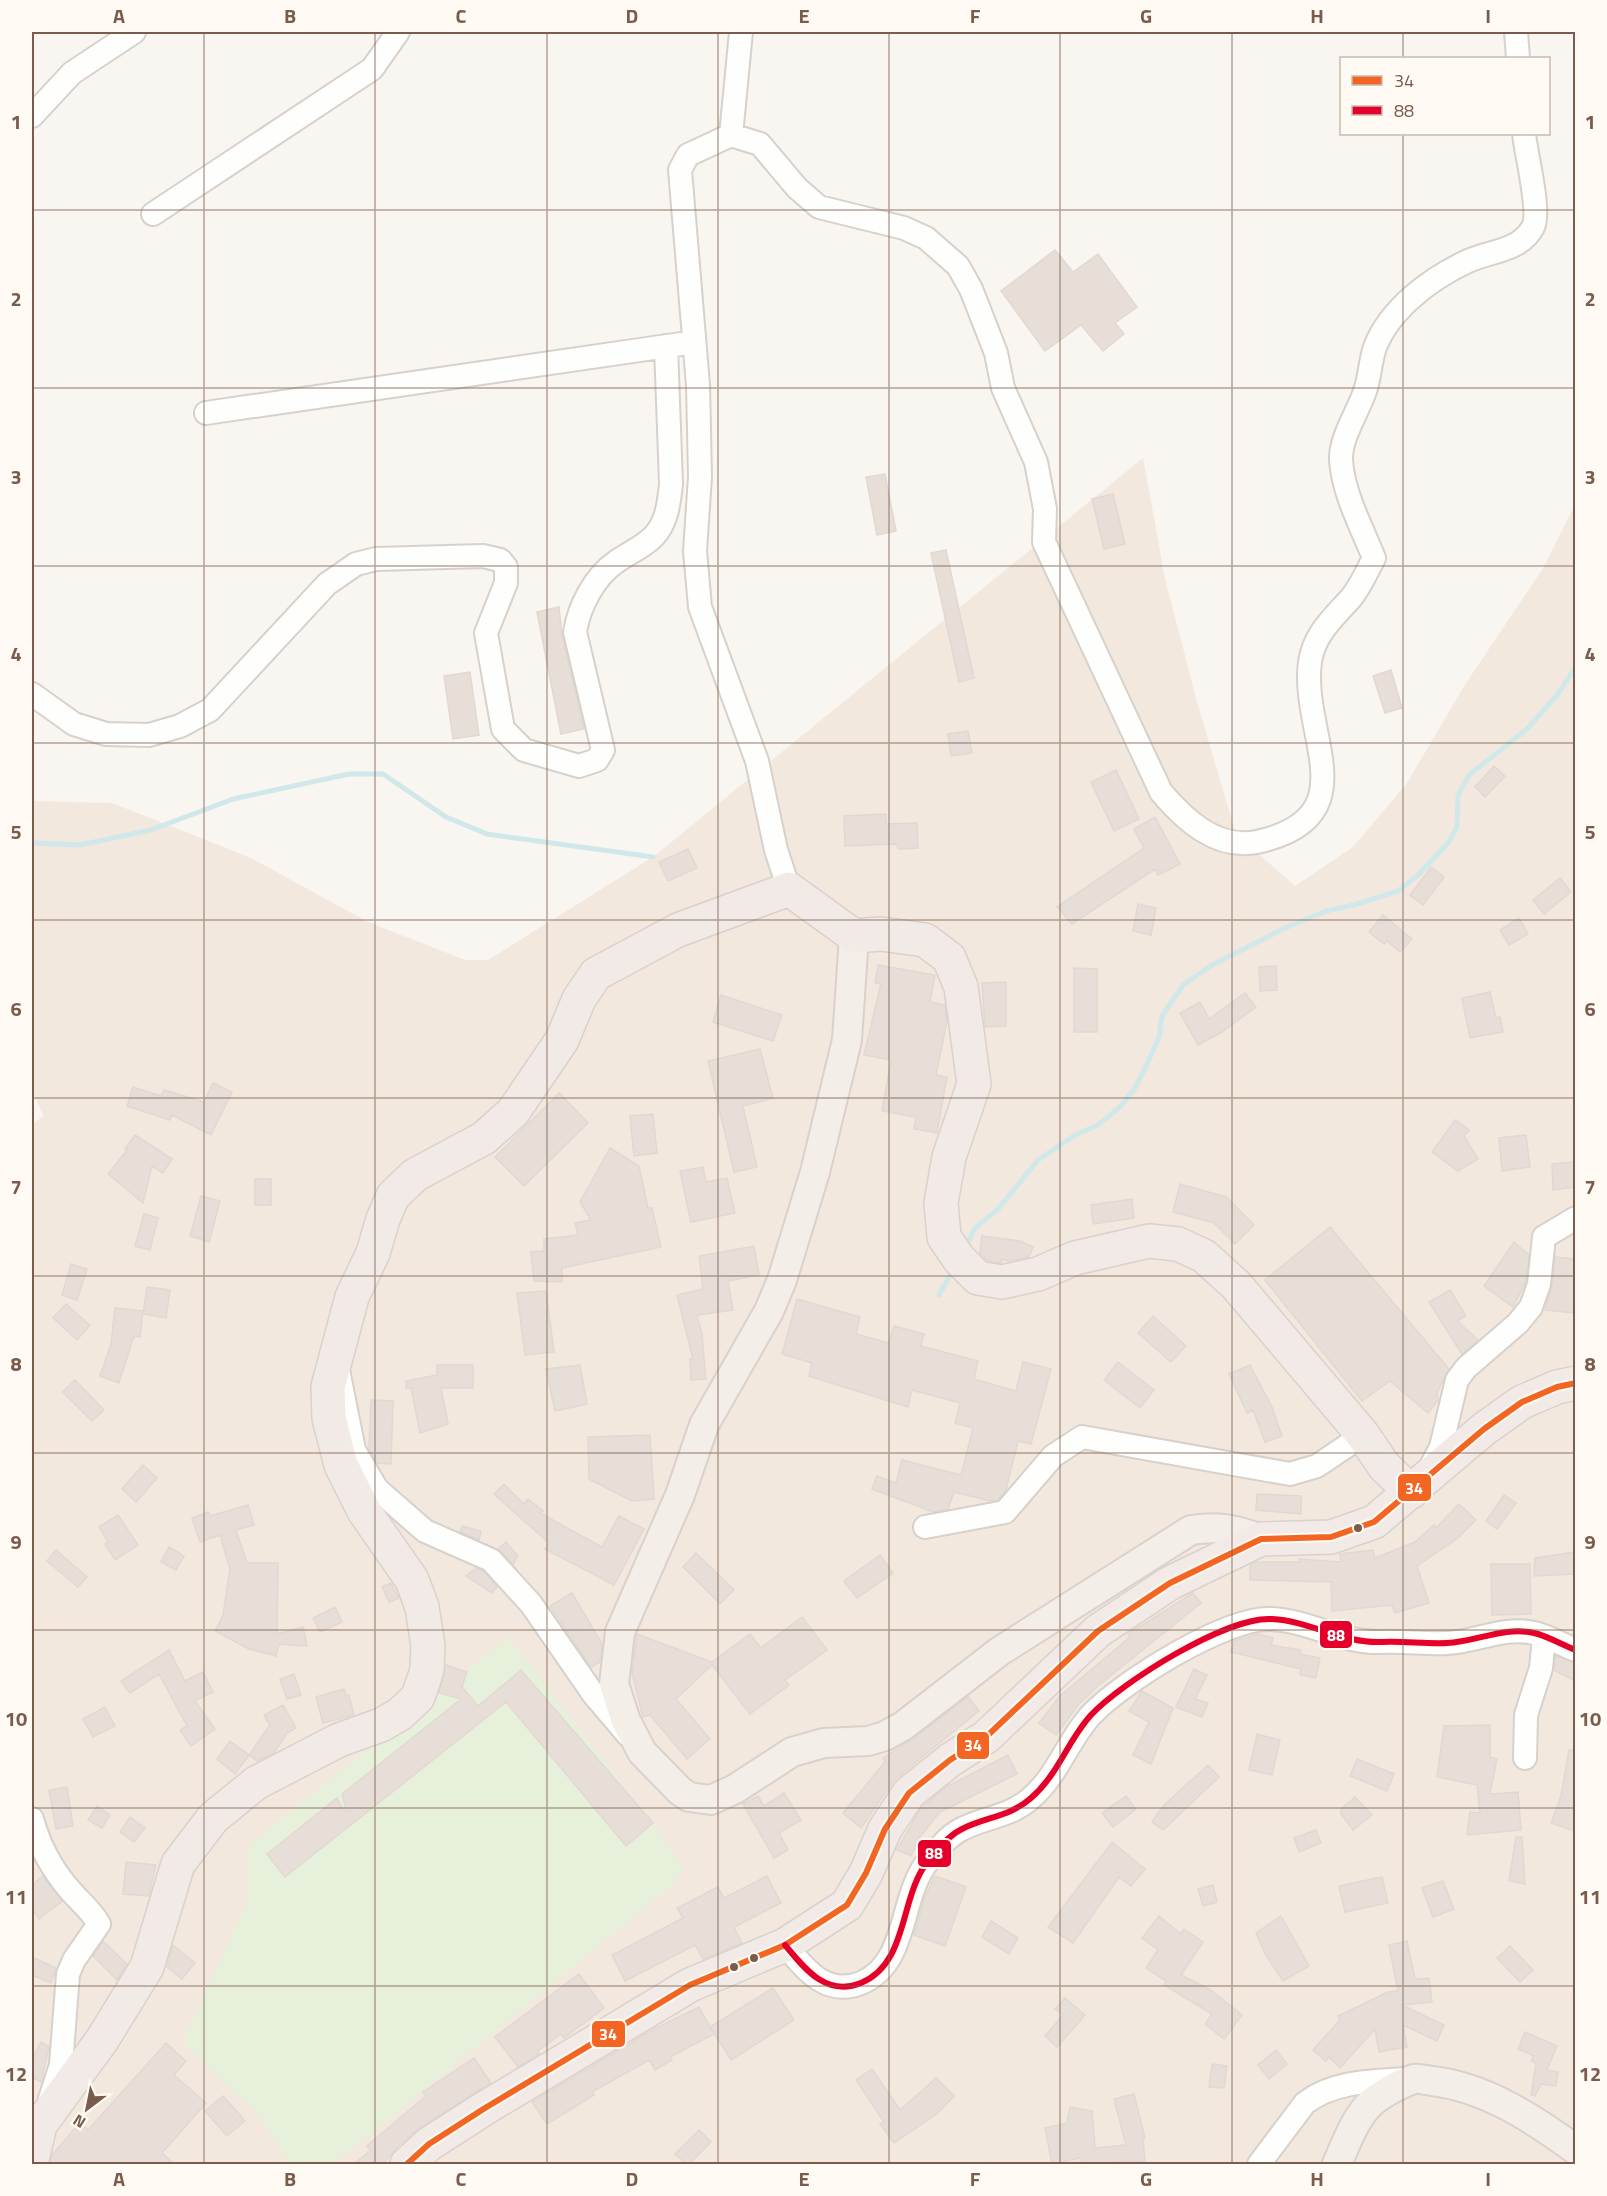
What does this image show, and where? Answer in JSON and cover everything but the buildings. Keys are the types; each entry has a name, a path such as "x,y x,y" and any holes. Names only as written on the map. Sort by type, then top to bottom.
{"highway":[{"path":"32,2160 40,2125 102,2040 147,1968 178,1864 213,1818 256,1783 339,1740 381,1725 400,1714 418,1697 427,1670 428,1646 422,1607 412,1580 364,1511 341,1465 329,1418 328,1387 352,1297 373,1253 382,1219 393,1196 415,1175 484,1138 513,1112 562,1040 579,999 596,975 678,930 789,889 854,936 881,934 925,940 949,958 961,987 975,1084 949,1157 941,1203 944,1237 959,1259 978,1278 1002,1282 1038,1274 1075,1258 1149,1241 1178,1244 1204,1256 1236,1285 1363,1435 1384,1466 1411,1492"},
{"path":"407,2164 429,2144 485,2108 690,1985 785,1945 847,1905 866,1873 885,1829 909,1793 950,1760 986,1737 1098,1631 1170,1584 1261,1539 1331,1537 1374,1522 1484,1429 1522,1402 1557,1387 1575,1383"}],"main road":[{"path":"854,936 847,1040 812,1182 782,1280 769,1311 704,1425 680,1496 620,1632 614,1684 626,1721 642,1752 680,1791 689,1797 711,1800 735,1789 792,1752 824,1743 868,1741 903,1726 1000,1651 1191,1530 1214,1526 1235,1529 1261,1539"},
{"path":"1337,2164 1348,2138 1367,2107 1384,2094 1415,2079 1451,2083 1505,2105 1544,2127 1575,2150"}],"street":[{"path":"32,116 72,73 134,32"},
{"path":"153,214 372,69 398,32"},
{"path":"731,135 741,32"},
{"path":"1516,32 1518,57"},
{"path":"789,889 776,850 757,761 700,607 695,551 700,477 695,342 680,170 688,155 731,135 760,144 797,188 819,207 904,228 934,244 958,266 971,289 996,353 1003,388 1036,462 1045,509 1044,542 1161,792 1183,818 1201,831 1222,839 1250,843 1277,837 1298,826 1319,802 1324,774 1312,706 1310,661 1319,636 1333,616 1352,596 1374,558 1346,483 1341,457 1365,390 1376,345 1382,332 1409,300 1467,262 1503,251 1527,235 1534,226 1536,212 1524,135"},
{"path":"206,413 695,342"},
{"path":"32,694 74,724 106,734 148,735 180,726 210,710 327,584 356,564 376,559 483,556 500,560 506,567 507,583 486,633 503,729 524,750 579,766 597,760 603,750 574,632 578,613 594,586 613,564 654,537 664,523 671,484 666,346"},
{"path":"1411,1492 1434,1462 1441,1447 1457,1380 1466,1368 1525,1314 1539,1284 1544,1236 1575,1218"},
{"path":"334,1361 342,1380 354,1450 377,1489 425,1531 491,1560 531,1604 594,1695 642,1752"},
{"path":"925,1527 1005,1512 1053,1456 1082,1437 1290,1474 1317,1466 1363,1435"},
{"path":"785,1945 808,1972 825,1984 841,1988 862,1983 882,1971 895,1947 920,1871 947,1839 963,1828 1013,1812 1031,1798 1047,1781 1091,1715 1113,1695 1172,1655 1246,1622 1270,1619 1293,1622 1348,1639 1371,1642 1449,1643 1502,1632 1534,1633 1575,1650"},
{"path":"1525,1758 1526,1715 1541,1668 1544,1637"},
{"path":"32,1819 47,1860 99,1924 68,1974 61,2065 40,2125"},
{"path":"1259,2164 1305,2103 1316,2096 1341,2086 1415,2079"}],"shaded area":[{"path":"1143,458 1165,579 1197,702 1236,834 1295,886 1353,847 1407,783 1466,683 1544,567 1575,505 1575,2164 32,2164 32,1124 44,1116 32,1092 32,801 112,803 249,857 368,922 465,960 488,960 653,857"}],"green space":[{"path":"508,1637 653,1823 684,1869 668,1889 345,2155 318,2165 295,2164 288,2161 262,2119 183,2042 249,1897 248,1846"}],"waterway":[{"path":"965,1249 975,1228 998,1209 1038,1160 1075,1135 1098,1125 1121,1106 1135,1088 1148,1062 1159,1037 1162,1016 1183,985 1212,965 1285,928 1326,911 1398,891 1417,876 1449,842 1457,827 1458,795 1469,775 1527,729 1558,694 1576,666"},
{"path":"32,843 80,845 151,830 233,799 349,774 383,774 446,817 487,834 653,857"},
{"path":"939,1295 953,1270"}],"transit line":[{"name":"34","path":"407,2164 429,2144 485,2108 690,1985 785,1945 847,1905 866,1873 885,1829 909,1793 950,1760 986,1737 1098,1631 1170,1583 1261,1539 1331,1537 1374,1522 1484,1429 1522,1402 1557,1387 1576,1383"},
{"name":"88","path":"785,1945 800,1963 817,1978 827,1983 849,1986 861,1983 876,1973 888,1961 896,1945 919,1876 928,1861 948,1838 964,1828 1007,1813 1023,1804 1049,1779 1083,1725 1106,1701 1150,1669 1203,1639 1229,1628 1253,1621 1272,1619 1300,1624 1354,1640 1431,1643 1458,1642 1512,1631 1523,1631 1544,1636 1576,1650"}]}
